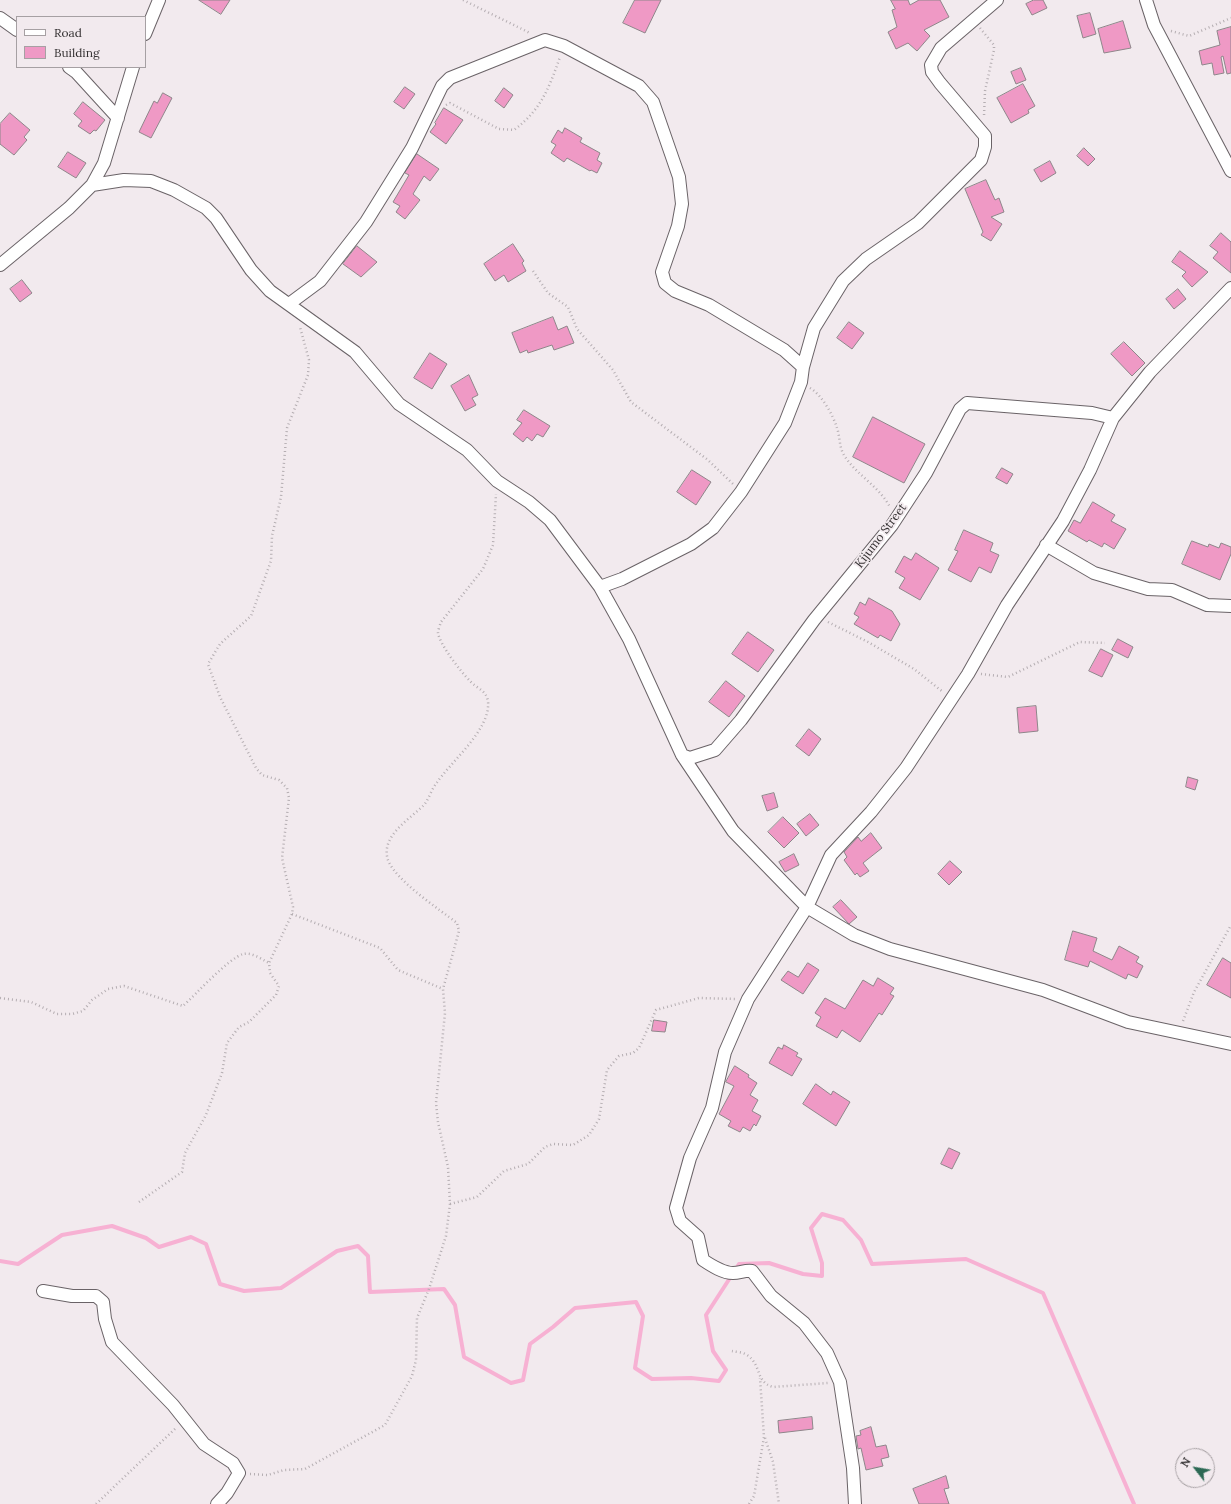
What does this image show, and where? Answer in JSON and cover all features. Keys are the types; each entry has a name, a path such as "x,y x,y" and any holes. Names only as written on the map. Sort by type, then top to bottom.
{"street":[{"path":"146,32 159,0"},
{"path":"600,587 622,579 692,544 713,528 741,492 785,423 801,382 803,366 814,328 843,281 866,259 918,223 981,160 985,147 985,136 940,83 932,72 931,65 941,48 997,0"},
{"path":"1146,0 1154,25 1231,170"},
{"path":"0,18 16,29"},
{"path":"292,307 320,281 366,222 412,148 442,86 450,78 545,40 564,46 639,86 653,102 679,177 682,204 678,226 662,272 665,282 675,291 709,305 784,350 803,366"},
{"path":"70,68 76,72 118,118"},
{"path":"0,265 69,208 92,185 104,163 133,68"},
{"path":"92,185 124,180 151,182 174,190 206,208 216,218 251,270 270,291 355,352 399,404 467,450 497,481 529,502 550,520 600,587 629,639 682,755 733,831 806,907 854,935 890,949 1043,990 1128,1022 1178,1034 1231,1044"},
{"path":"855,1504 853,1468 840,1382 827,1353 804,1323 771,1296 752,1271 746,1270 733,1273 716,1268 703,1260 698,1237 680,1221 676,1208 690,1158 712,1108 725,1052 748,999 806,907 831,855 872,812 906,768 968,674 1007,605 1063,521 1090,470 1113,418 1150,372 1231,288"},
{"name":"Kijumo Street","path":"682,755 690,758 715,750 741,720 814,620 892,525 926,473 960,409 967,403 1092,413 1113,418"},
{"path":"1046,545 1094,573 1148,589 1172,590 1208,605 1231,606"},
{"path":"42,1291 72,1296 96,1296 103,1302 105,1319 112,1342 173,1405 204,1444 232,1463 239,1473 227,1494 217,1504"}],"path":[{"path":"463,0 545,40"},
{"path":"1154,25 1189,36 1231,18"},
{"path":"974,21 994,45 983,108 985,136"},
{"path":"441,106 450,103 499,128 514,130 525,122 543,101 564,46"},
{"path":"533,271 548,293 568,307 577,329 613,370 631,402 708,460 741,492"},
{"path":"139,1202 182,1172 185,1153 206,1115 222,1073 227,1043 239,1027 249,1022 276,995 279,986 270,973 269,963 292,914 293,907 282,858 289,798 287,788 279,780 262,775 256,768 220,697 208,664 220,644 251,616 270,561 272,536 281,497 287,428 308,375 309,360 292,307"},
{"path":"801,382 814,390 825,404 837,427 843,453 859,473 884,495 891,510 892,525"},
{"path":"239,1473 268,1475 284,1470 305,1469 385,1425 412,1376 416,1360 417,1318 429,1290 446,1236 450,1204 448,1168 438,1122 436,1103 445,1013 443,989 459,931 457,923 402,879 388,860 387,848 396,829 425,804 436,784 478,733 486,712 488,700 484,692 470,682 441,642 438,632 441,622 483,569 493,545 497,481"},
{"path":"814,620 824,621 868,642 914,669 951,699"},
{"path":"968,674 1008,677 1080,642 1105,644"},
{"path":"292,914 380,948 398,970 443,989"},
{"path":"1178,1034 1194,992 1231,925"},
{"path":"0,998 31,1002 57,1014 72,1014 83,1011 92,1000 108,989 124,986 183,1006 232,960 243,954 254,955 269,963"},
{"path":"450,1204 477,1197 504,1171 528,1164 545,1147 553,1144 573,1145 589,1135 599,1119 607,1070 619,1056 633,1053 639,1048 656,1010 699,998 748,999"},
{"path":"732,1351 746,1354 759,1367 764,1437 754,1496 749,1504"},
{"path":"760,1378 767,1385 773,1387 840,1382"},
{"path":"96,1504 185,1421"},
{"path":"764,1437 773,1462 779,1504"}],"building":[{"path":"199,0 230,0 221,14"},
{"path":"635,0 661,0 645,33 623,23"},
{"path":"891,0 908,0 910,5 919,0 940,0 949,17 924,30 930,36 917,51 908,43 896,49 888,32 897,27 892,10 895,9"},
{"path":"1034,0 1043,0 1047,8 1032,15 1026,4"},
{"path":"1090,13 1096,34 1083,38 1077,16"},
{"path":"1123,21 1131,48 1104,53 1098,29"},
{"path":"1231,27 1231,73 1227,74 1223,56 1221,57 1224,73 1214,75 1212,63 1202,65 1199,51 1220,45 1217,31"},
{"path":"1021,68 1026,80 1016,84 1011,72"},
{"path":"1023,84 1035,106 1028,110 1029,113 1011,123 997,98"},
{"path":"405,87 415,94 404,109 394,102"},
{"path":"504,88 513,95 504,108 495,101"},
{"path":"163,93 172,98 151,138 139,132 154,101 157,103"},
{"path":"83,102 105,120 96,131 94,130 90,134 78,126 82,121 74,114"},
{"path":"444,108 463,120 446,144 430,132"},
{"path":"10,113 30,130 24,137 27,140 14,155 0,144 0,124"},
{"path":"565,128 582,138 580,142 600,153 597,160 602,163 597,173 591,170 590,171 567,158 564,162 551,153 556,145 551,142 558,130 562,133"},
{"path":"1084,148 1095,159 1088,166 1077,156"},
{"path":"68,152 86,163 76,178 58,167"},
{"path":"417,154 439,169 430,181 424,176 413,194 420,200 405,219 396,212 400,206 393,202 409,175 405,173"},
{"path":"1050,161 1056,173 1041,182 1034,170"},
{"path":"986,180 995,200 999,198 1004,212 991,217 1002,224 991,241 981,235 983,232 965,189"},
{"path":"1221,233 1231,242 1231,273 1213,258 1218,252 1210,246"},
{"path":"513,244 524,261 522,263 526,271 508,282 504,275 495,281 484,264"},
{"path":"357,246 377,262 361,277 343,264"},
{"path":"1180,251 1208,272 1192,287 1182,276 1186,272 1172,262"},
{"path":"22,280 32,293 20,302 10,289"},
{"path":"1178,289 1186,299 1174,309 1166,299"},
{"path":"553,317 558,330 567,326 574,343 554,350 552,345 528,353 527,350 520,353 512,333"},
{"path":"849,322 864,333 852,349 837,338"},
{"path":"1124,342 1145,363 1132,376 1111,354"},
{"path":"430,353 447,364 432,389 414,378"},
{"path":"469,375 478,395 472,398 476,405 465,411 451,386"},
{"path":"524,410 550,426 543,437 537,434 532,441 527,437 523,442 513,434 522,423 517,420"},
{"path":"873,417 925,444 904,483 853,457"},
{"path":"1002,468 1013,474 1007,484 996,478"},
{"path":"692,470 711,482 696,505 677,492"},
{"path":"1093,502 1115,515 1111,521 1126,529 1114,549 1104,543 1102,547 1089,540 1087,542 1068,531 1074,520 1080,523"},
{"path":"964,530 993,543 990,551 999,555 991,573 979,567 971,582 948,570 958,551 955,550"},
{"path":"1192,541 1208,547 1209,544 1219,548 1221,543 1231,547 1231,554 1220,580 1182,564"},
{"path":"916,553 939,568 920,600 899,588 905,578 895,572 904,556 911,560"},
{"path":"869,598 892,611 900,624 891,641 880,635 878,638 854,624 859,617 854,614 860,602 865,605"},
{"path":"748,632 774,650 758,672 732,654"},
{"path":"1118,639 1133,647 1128,658 1112,650"},
{"path":"1101,649 1113,655 1102,677 1089,671"},
{"path":"726,681 745,696 729,717 709,702"},
{"path":"1036,706 1038,731 1019,733 1017,708"},
{"path":"809,729 821,739 809,756 796,746"},
{"path":"1188,777 1198,780 1195,790 1186,787"},
{"path":"774,793 778,807 767,811 762,796"},
{"path":"810,814 819,825 806,836 797,824"},
{"path":"783,817 799,833 784,848 768,832"},
{"path":"871,833 882,848 863,863 869,871 860,877 857,873 855,875 844,860 847,857 844,852 858,837 861,841"},
{"path":"794,854 799,865 785,872 779,862"},
{"path":"950,861 962,872 949,885 938,874"},
{"path":"841,900 857,917 849,924 833,907"},
{"path":"1073,931 1097,938 1093,951 1112,960 1119,946 1139,957 1136,962 1143,966 1137,978 1128,974 1126,979 1090,961 1088,967 1065,960"},
{"path":"1223,958 1231,963 1231,998 1207,985"},
{"path":"808,963 819,970 803,994 781,980 788,971 798,977"},
{"path":"878,978 894,988 890,994 894,996 882,1015 879,1013 860,1042 842,1030 837,1038 816,1026 821,1017 815,1013 825,998 845,1009 863,980 873,986"},
{"path":"654,1020 667,1022 665,1032 652,1031"},
{"path":"784,1045 798,1053 796,1056 802,1059 792,1076 769,1063 778,1047 782,1049"},
{"path":"735,1066 749,1075 748,1077 757,1083 750,1095 758,1100 752,1111 761,1116 756,1126 754,1124 750,1131 743,1127 740,1132 728,1126 731,1121 719,1114 734,1086 726,1082"},
{"path":"816,1084 831,1095 833,1091 850,1102 836,1126 803,1104"},
{"path":"949,1148 960,1153 952,1169 941,1164"},
{"path":"812,1417 813,1429 779,1433 778,1421"},
{"path":"871,1427 876,1447 886,1445 889,1457 881,1459 883,1466 866,1470 861,1448 858,1449 856,1436 861,1435 860,1431"},
{"path":"946,1476 949,1488 944,1489 949,1504 919,1504 913,1489"}],"waterway":[{"path":"0,1261 18,1264 62,1235 112,1226 146,1238 159,1247 191,1237 206,1244 220,1284 244,1291 281,1288 337,1251 358,1246 368,1256 370,1292 444,1289 455,1305 464,1357 511,1383 523,1380 530,1344 575,1308 636,1302 643,1316 635,1368 652,1379 691,1378 719,1381 726,1370 713,1351 706,1315 739,1264 769,1263 803,1274 822,1276 822,1263 811,1228 822,1214 843,1220 861,1240 872,1264 966,1259 1043,1293 1134,1504"}]}
